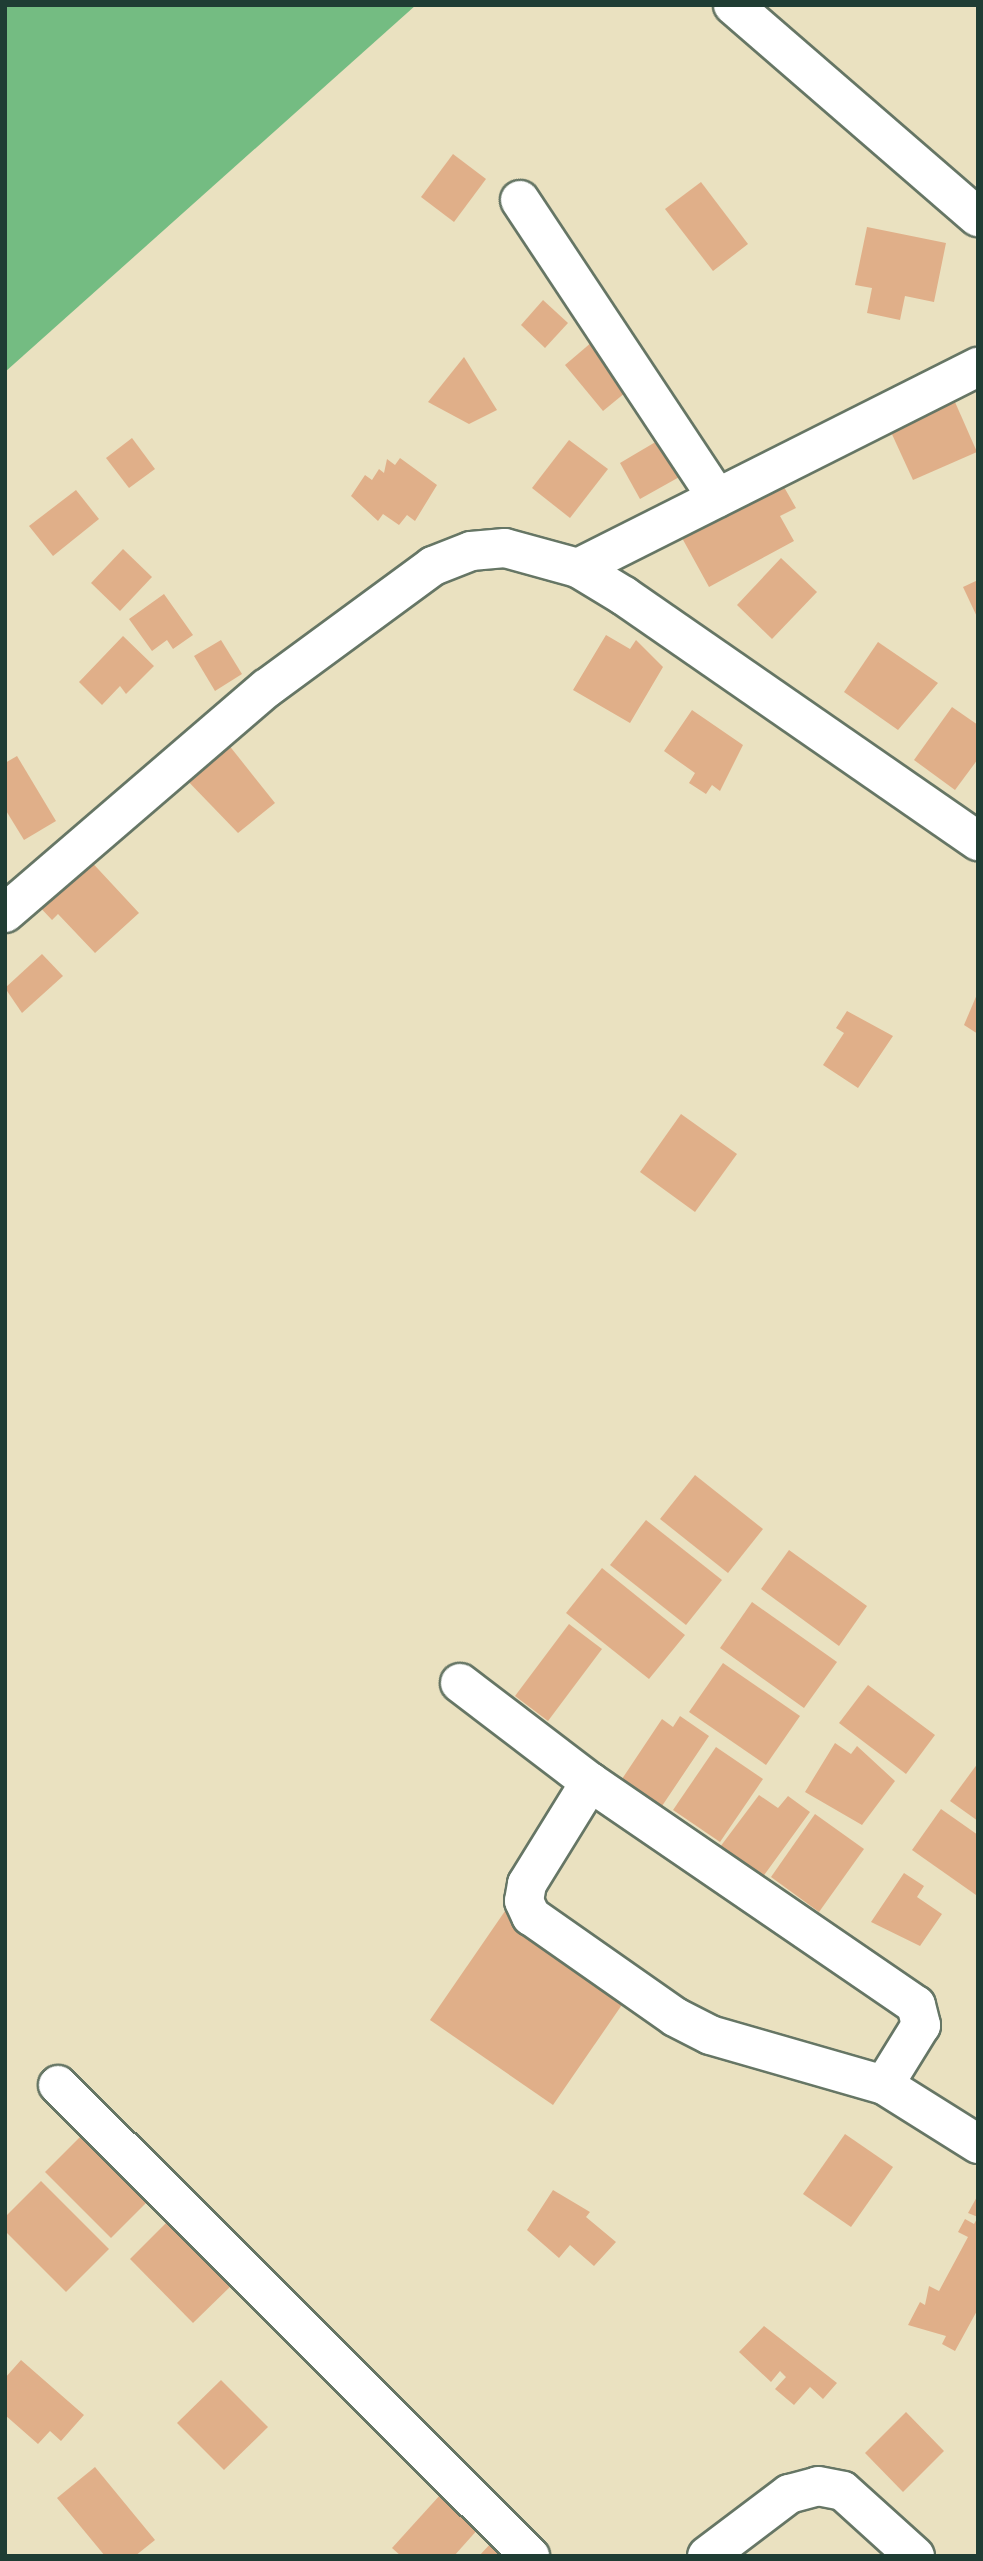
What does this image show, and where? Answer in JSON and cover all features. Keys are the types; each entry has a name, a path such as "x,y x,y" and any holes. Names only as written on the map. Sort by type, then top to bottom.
{"street":[{"path":"733,5 978,217"},
{"path":"520,200 717,498"},
{"path":"578,568 978,367"},
{"path":"5,913 267,688 433,566 471,551 505,548 578,568 978,841"},
{"path":"460,1683 590,1782 916,2005 922,2025 884,2085"},
{"path":"590,1782 527,1884 524,1901 531,1916 710,2035 884,2085 978,2144"},
{"path":"58,2085 530,2556"},
{"path":"707,2556 789,2494 818,2486 844,2491 915,2556"}],"green space":[{"path":"5,5 416,5 5,372"}],"building":[{"path":"453,154 486,179 454,222 421,197"},
{"path":"701,182 748,244 713,271 665,209"},
{"path":"867,227 946,243 934,302 905,296 900,320 867,313 872,288 855,285"},
{"path":"543,300 568,323 545,348 521,325"},
{"path":"592,342 631,388 603,411 565,365"},
{"path":"464,357 497,410 469,424 428,402"},
{"path":"955,402 977,452 913,480 890,430"},
{"path":"669,434 690,471 640,499 620,463"},
{"path":"132,438 155,469 129,488 106,458"},
{"path":"569,440 608,469 570,518 532,488"},
{"path":"400,458 437,485 415,521 407,515 399,525 383,514 378,521 351,496 365,475 372,480 379,469 384,473 387,459 395,465"},
{"path":"762,482 769,494 784,487 796,508 780,516 794,541 709,587 676,527"},
{"path":"76,490 99,519 53,556 29,526"},
{"path":"123,549 152,577 120,611 91,583"},
{"path":"781,558 817,592 772,639 737,605"},
{"path":"978,580 978,619 963,587"},
{"path":"164,594 193,635 173,649 167,640 152,651 129,619"},
{"path":"606,635 630,649 636,640 663,667 630,723 573,690"},
{"path":"123,636 154,666 126,694 120,686 102,705 79,682"},
{"path":"221,640 242,674 215,691 194,656"},
{"path":"878,642 938,683 898,730 844,692"},
{"path":"952,707 978,725 978,759 955,790 914,760"},
{"path":"692,710 743,745 720,791 712,785 706,794 689,783 695,773 664,751"},
{"path":"224,739 275,803 238,833 181,774"},
{"path":"17,756 56,821 24,840 5,809 5,763"},
{"path":"86,856 139,913 95,953 58,914 52,920 35,902"},
{"path":"42,954 63,976 22,1013 5,988"},
{"path":"978,992 978,1034 964,1025"},
{"path":"847,1011 893,1036 858,1088 823,1065 844,1033 836,1028"},
{"path":"681,1114 737,1154 695,1212 640,1172"},
{"path":"695,1475 763,1529 728,1573 660,1519"},
{"path":"646,1520 722,1580 686,1625 610,1565"},
{"path":"789,1550 867,1606 839,1646 761,1589"},
{"path":"602,1568 685,1635 649,1679 566,1613"},
{"path":"752,1602 837,1662 804,1708 720,1648"},
{"path":"569,1624 602,1649 548,1721 515,1696"},
{"path":"723,1663 800,1716 766,1765 689,1712"},
{"path":"868,1685 935,1735 906,1774 839,1723"},
{"path":"680,1716 709,1736 662,1806 622,1779 662,1719 673,1727"},
{"path":"835,1743 851,1754 857,1746 895,1781 862,1825 805,1792"},
{"path":"716,1747 763,1779 720,1842 673,1810"},
{"path":"978,1763 978,1821 950,1801"},
{"path":"759,1795 778,1808 788,1796 810,1812 762,1878 720,1847"},
{"path":"941,1809 978,1835 976,1895 912,1850"},
{"path":"815,1814 864,1849 819,1912 771,1877"},
{"path":"904,1873 924,1886 917,1897 942,1914 920,1946 871,1922"},
{"path":"505,1911 628,1996 553,2105 430,2020"},
{"path":"89,2128 154,2195 111,2238 45,2172"},
{"path":"845,2134 893,2167 851,2227 803,2194"},
{"path":"41,2181 109,2249 66,2292 5,2231 5,2217"},
{"path":"553,2190 590,2212 586,2217 616,2242 594,2266 570,2245 559,2258 527,2230"},
{"path":"978,2195 978,2217 968,2213"},
{"path":"978,2217 978,2309 955,2351 942,2344 946,2336 908,2325 920,2302 925,2305 929,2286 939,2291 968,2237 958,2232 965,2219 974,2224"},
{"path":"171,2218 235,2282 193,2323 130,2259"},
{"path":"764,2326 837,2383 823,2399 810,2387 794,2405 775,2389 786,2377 780,2371 771,2382 739,2352"},
{"path":"21,2360 84,2415 61,2441 50,2431 38,2444 5,2415 5,2378"},
{"path":"221,2380 268,2427 224,2470 177,2423"},
{"path":"906,2412 944,2451 903,2492 865,2453"},
{"path":"95,2467 155,2540 135,2556 105,2556 57,2498"},
{"path":"441,2494 479,2528 454,2556 401,2556 392,2548"},
{"path":"492,2542 506,2556 479,2556"}]}
